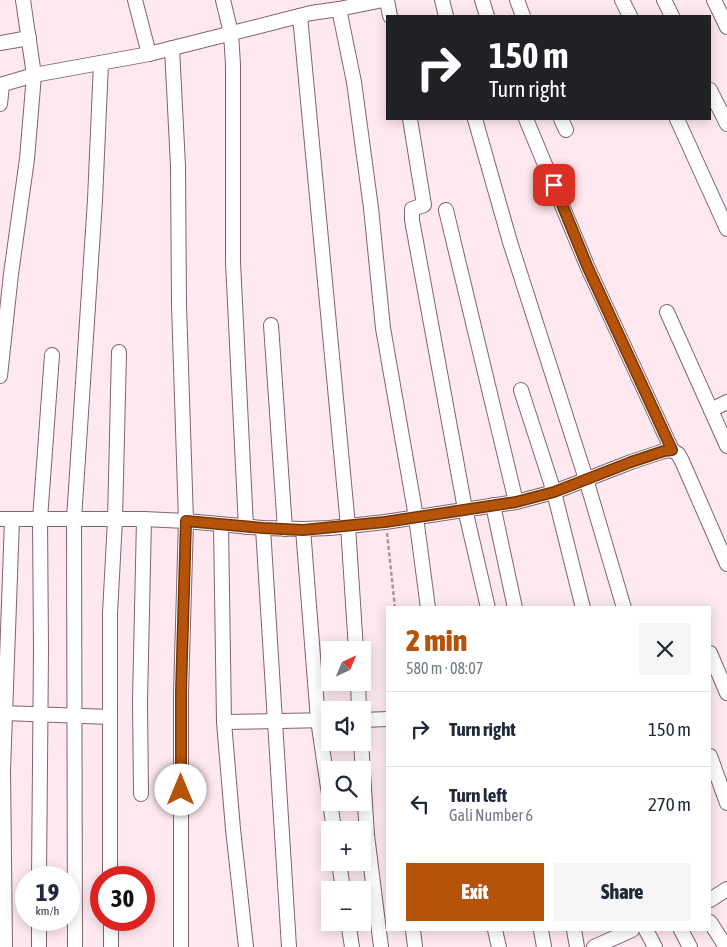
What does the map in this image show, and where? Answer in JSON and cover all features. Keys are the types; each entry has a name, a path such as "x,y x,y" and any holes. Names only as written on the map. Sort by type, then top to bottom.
{"street":[{"path":"0,376 11,274 27,159 34,75 23,0"},
{"path":"135,0 149,54"},
{"path":"224,0 231,33 233,75 233,262 246,527"},
{"path":"0,104 1,85 34,75 149,54 231,33 306,10 339,9 383,0"},
{"path":"387,0 390,15"},
{"path":"442,0 446,15"},
{"path":"482,0 487,15"},
{"path":"517,0 523,15"},
{"path":"622,0 630,15"},
{"path":"664,0 672,15"},
{"path":"714,0 727,27"},
{"path":"339,9 354,82 361,129 372,208 383,328 416,517 428,606"},
{"path":"306,10 348,526 355,641"},
{"path":"0,43 29,38"},
{"path":"172,48 178,166 179,305 186,521 181,692 181,947"},
{"path":"75,947 74,519 94,220 101,63"},
{"path":"711,92 727,124"},
{"path":"410,120 424,205 412,209 412,220 465,510 488,606"},
{"path":"475,120 510,242 586,479 623,606"},
{"path":"526,120 588,268 672,450 678,454 682,461 727,564"},
{"path":"677,120 727,229"},
{"path":"446,210 516,502"},
{"path":"667,312 727,446"},
{"path":"271,325 285,529"},
{"path":"110,866 110,613 115,520 119,352"},
{"path":"39,866 42,650 40,519 52,355"},
{"path":"521,390 554,492 583,606"},
{"path":"711,410 727,402"},
{"path":"5,947 3,770 6,519 186,521 303,530 348,526 516,502 554,492 664,451 672,450"},
{"path":"493,505 515,606"},
{"path":"141,794 140,702 144,520"},
{"path":"221,525 224,722 232,829 246,947"},
{"path":"263,528 289,947"},
{"path":"303,530 322,701"},
{"path":"711,655 727,693"},
{"path":"4,713 110,717"},
{"path":"371,720 386,719"},
{"path":"224,722 321,720"},
{"path":"362,751 367,836 381,947"},
{"path":"711,759 727,803"},
{"path":"711,899 727,890"},
{"path":"711,924 726,947"},
{"path":"39,931 39,947"},
{"path":"110,931 111,947"},
{"path":"349,931 352,947"},
{"path":"413,931 415,947"},
{"path":"495,931 499,947"},
{"path":"540,931 544,947"},
{"path":"574,931 577,947"},
{"path":"594,947 606,936 628,931"},
{"path":"647,931 655,947"},
{"path":"682,931 690,947"}],"path":[{"path":"385,522 396,606"}],"route":[{"path":"181,790 181,692 186,521 303,530 385,522 516,502 554,492 631,462 672,450 588,268 554,185"}]}
